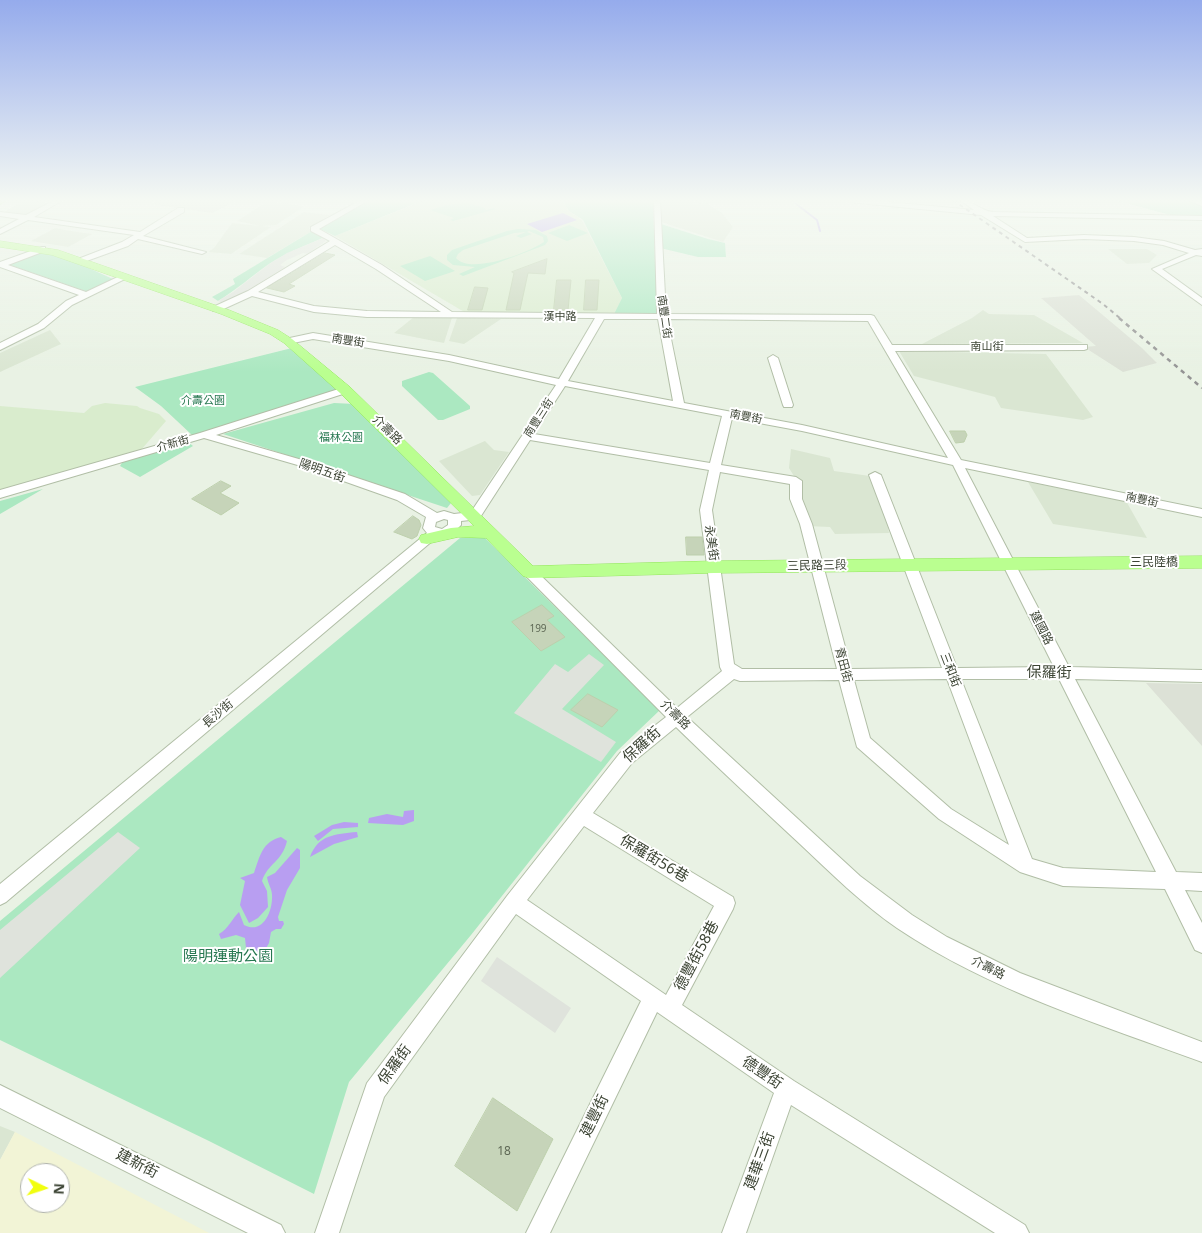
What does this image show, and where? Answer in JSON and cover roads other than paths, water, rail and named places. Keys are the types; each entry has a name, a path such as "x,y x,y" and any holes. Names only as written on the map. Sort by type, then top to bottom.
{"main road":[{"name":"介壽路","path":"70,258 216,309 274,332 288,341 345,390 475,516 490,534 529,572"},
{"path":"432,530 450,533 476,530 490,534"},
{"name":"三民陸橋","path":"1106,563 1202,562"},
{"name":"三民路三段","path":"529,572 714,567 1106,563"}],"street":[{"path":"1,265 20,258"},
{"path":"81,261 90,258"},
{"path":"216,309 251,293 309,258"},
{"path":"363,258 451,315"},
{"name":"南豐二街","path":"659,258 662,317 679,404"},
{"path":"1186,258 1156,269 1202,302"},
{"path":"1,265 84,294"},
{"path":"0,347 42,326 59,309 84,294 125,277"},
{"name":"漢中路","path":"251,293 295,306 342,312 600,317 871,318"},
{"name":"南豐三街","path":"475,516 562,383 600,317"},
{"name":"建國路","path":"871,318 957,463 1202,943"},
{"name":"南豐街","path":"288,341 313,336 449,358 562,383 813,430 957,463 1202,513"},
{"name":"南山街","path":"890,348 1084,347"},
{"path":"773,358 788,404"},
{"name":"介新街","path":"0,494 204,435 345,390"},
{"name":"永美街","path":"728,413 706,510 727,667 733,670"},
{"name":"陽明五街","path":"204,435 305,464 401,496 432,530"},
{"name":"青田街","path":"527,436 796,482 796,499 806,524 863,742 945,814 1026,866 1063,878 1202,882"},
{"name":"三和街","path":"875,475 1026,866"},
{"name":"長沙街","path":"0,896 432,530 441,533 452,529 455,525 454,518 475,516"},
{"name":"介壽路","path":"529,572 771,808 880,904 946,947 1009,978 1202,1052"},
{"name":"保羅街","path":"327,1233 375,1092 514,902 626,758 733,670 740,675 1064,673 1202,676"},
{"name":"保羅街56巷","path":"581,815 726,903"},
{"name":"德豐街","path":"514,902 786,1089 1017,1233"},
{"name":"德豐街58巷","path":"661,1004 726,903"},
{"name":"建豐街","path":"538,1233 661,1004"},
{"name":"建華三街","path":"734,1233 786,1089"},
{"name":"建新街","path":"0,1096 273,1233"}],"railway":[{"path":"1036,258 1103,304 1121,319"},
{"path":"1119,318 1202,388"}],"park label":[{"name":"介壽公園","path":"203,401"},
{"name":"福林公園","path":"341,438"},
{"name":"陽明運動公園","path":"228,957"}]}
